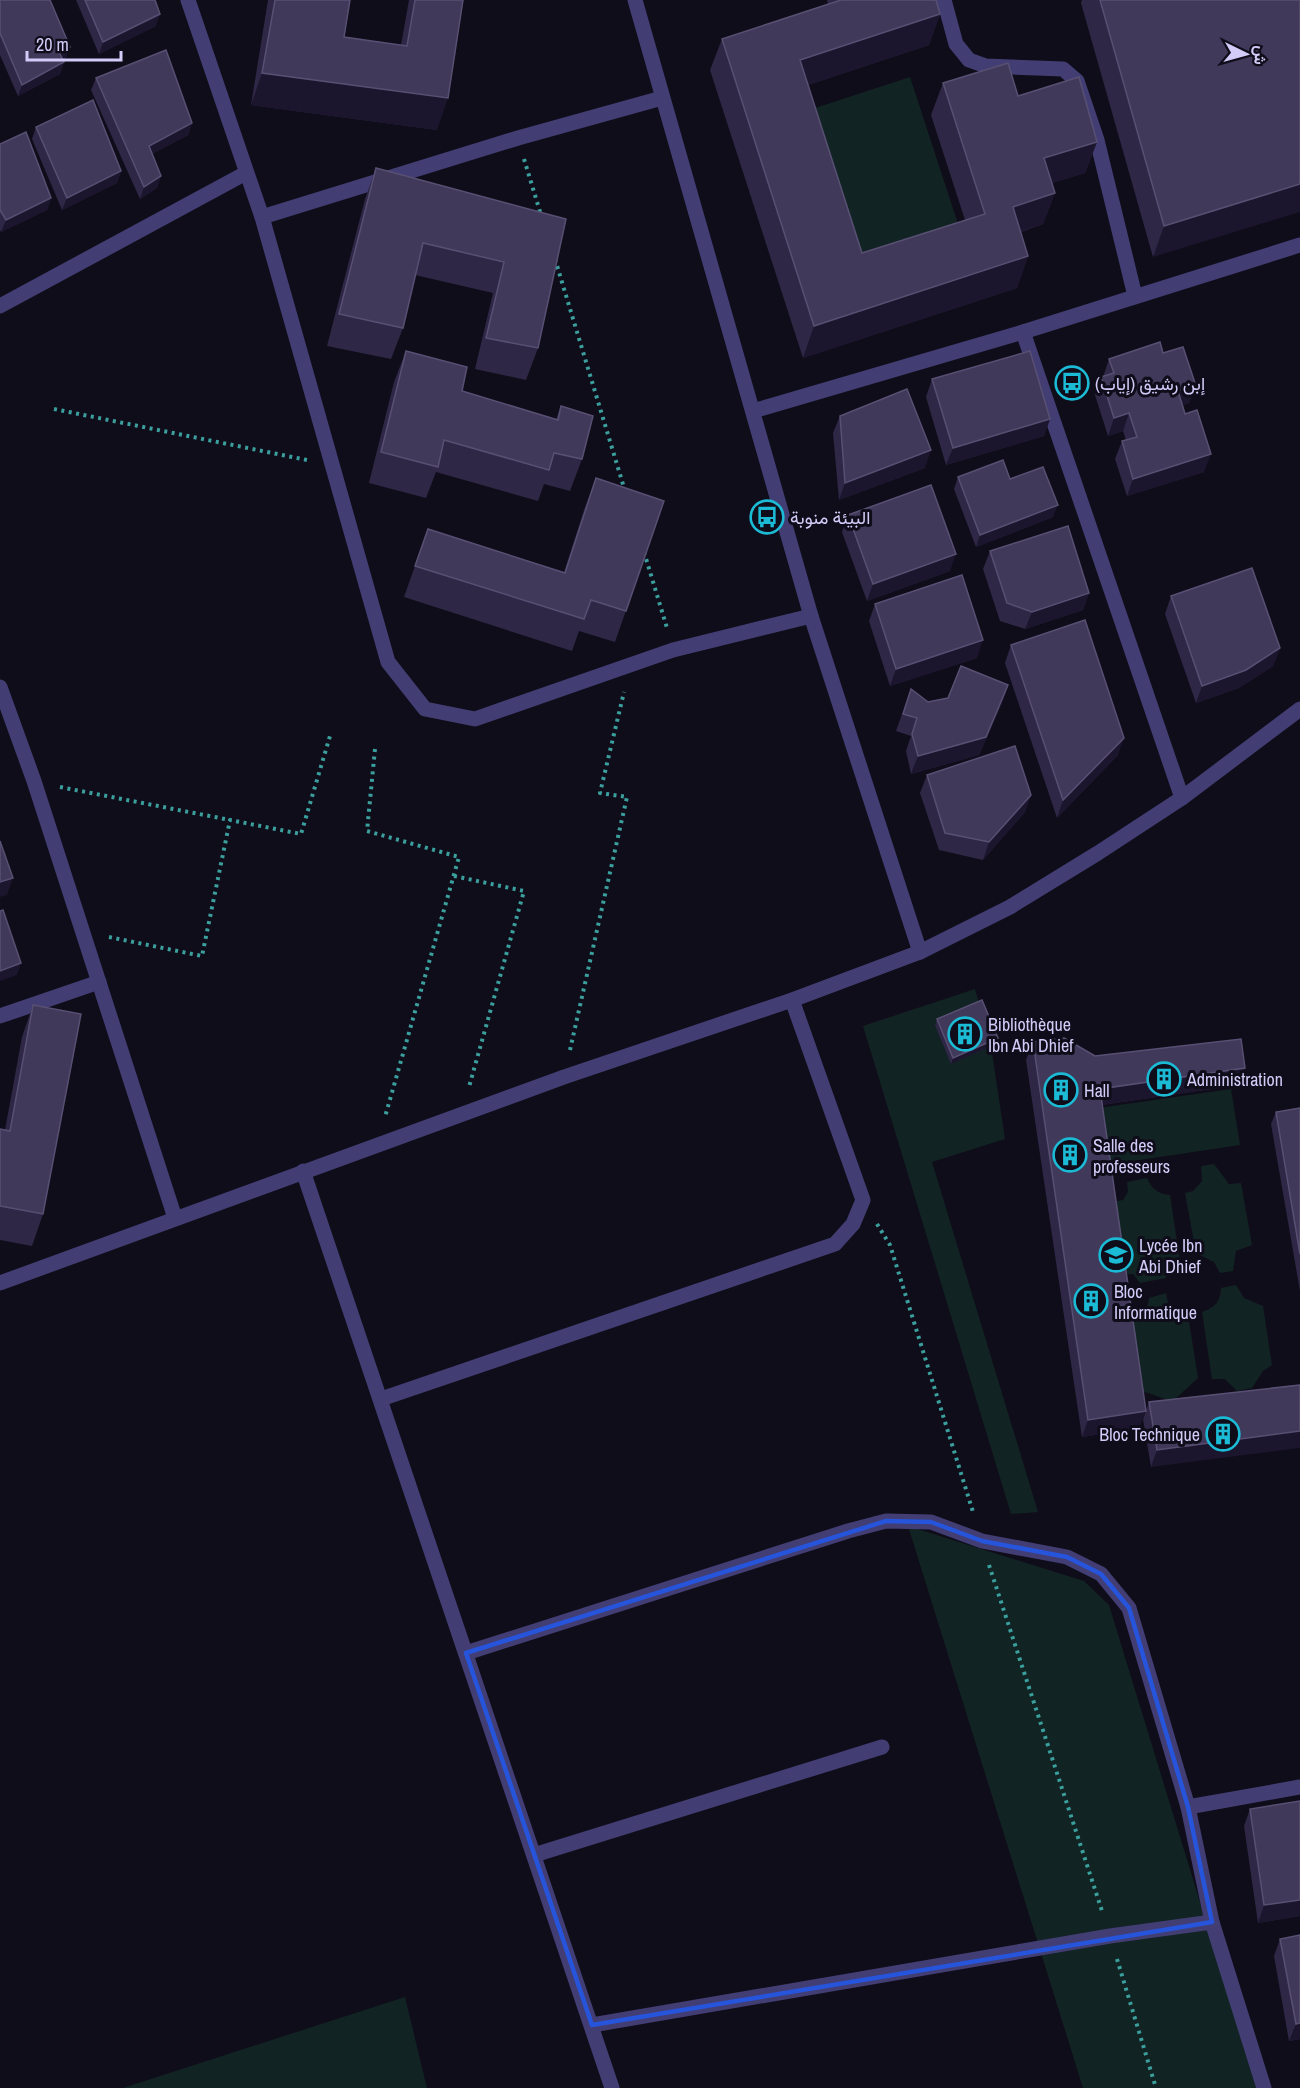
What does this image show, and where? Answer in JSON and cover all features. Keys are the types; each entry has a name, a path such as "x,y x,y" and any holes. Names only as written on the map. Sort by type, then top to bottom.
{"street":[{"path":"188,0 262,217 388,662 425,709 475,719 673,650 811,616"},
{"path":"635,0 811,616 920,952"},
{"path":"944,0 956,44 969,60 986,66 1063,69 1077,81 1097,140 1135,296"},
{"path":"262,217 518,138 662,98"},
{"path":"0,306 246,173"},
{"path":"753,411 1023,332 1300,245"},
{"path":"1023,332 1182,798"},
{"path":"0,687 34,782 174,1218"},
{"path":"0,1282 377,1144 564,1077 792,1000 920,952 1010,907 1098,854 1182,798 1300,709"},
{"path":"0,1016 99,982"},
{"path":"381,1399 835,1244 853,1224 863,1200 792,1000"},
{"path":"303,1171 612,2088"},
{"path":"466,1653 848,1531 886,1521 932,1522 982,1541 1067,1557 1101,1574 1129,1608 1188,1807 1212,1922 1264,2088"},
{"path":"534,1855 882,1747"},
{"path":"1188,1807 1300,1787"},
{"path":"592,2025 1110,1936 1212,1922"}],"path":[{"path":"518,138 542,218"},
{"path":"553,252 628,502"},
{"path":"54,409 331,465"},
{"path":"642,548 673,650"},
{"path":"564,1077 627,797 600,793 630,665"},
{"path":"34,782 302,834 330,736"},
{"path":"375,749 367,831 459,857 377,1144"},
{"path":"82,931 202,956 230,820"},
{"path":"454,876 524,891 461,1114"},
{"path":"863,1200 890,1245 982,1541 1110,1936 1156,2088"}],"highlighted area":[{"path":"886,1521 931,1522 982,1541 1067,1557 1101,1574 1129,1608 1188,1807 1212,1922 592,2025 466,1653"}],"shaded area":[{"path":"910,77 962,236 857,270 806,111"},
{"path":"975,989 991,1046 1005,1139 932,1162 1038,1512 1011,1514 863,1026"},
{"path":"1231,1089 1240,1145 1106,1165 1098,1108"},
{"path":"1214,1164 1229,1184 1241,1183 1252,1245 1236,1251 1233,1271 1220,1273 1214,1262 1196,1253 1185,1193 1193,1191 1202,1181 1201,1166"},
{"path":"1147,1178 1156,1190 1170,1195 1180,1261 1167,1269 1166,1278 1140,1283 1133,1274 1121,1274 1112,1202 1123,1200 1128,1192 1127,1182"},
{"path":"1236,1285 1244,1298 1263,1306 1272,1365 1263,1371 1252,1388 1237,1391 1225,1379 1212,1379 1202,1312 1216,1304 1221,1288"},
{"path":"1166,1293 1169,1308 1177,1314 1188,1315 1198,1378 1174,1400 1140,1392 1129,1325 1143,1314 1149,1298"},
{"path":"908,1526 1084,1581 1109,1605 1257,2088 1083,2088"},
{"path":"405,1997 427,2088 123,2088"}],"building":[{"path":"0,0 50,0 70,47 59,52 64,62 22,85 0,33"},
{"path":"85,0 155,0 160,14 103,42"},
{"path":"275,0 350,0 344,37 407,46 415,0 463,0 448,98 262,73"},
{"path":"841,0 936,0 940,14 800,60 862,253 985,214 943,83 1008,63 1018,96 1079,77 1097,142 1044,158 1055,193 1013,207 1028,256 814,326 722,39"},
{"path":"1100,0 1300,0 1300,184 1164,226"},
{"path":"166,50 192,123 149,146 161,176 144,187 96,78"},
{"path":"93,100 121,171 67,198 36,127"},
{"path":"26,132 51,198 6,220 0,210 0,144"},
{"path":"376,168 566,219 538,348 486,338 504,262 423,243 403,328 339,314"},
{"path":"1160,342 1163,353 1183,347 1196,386 1178,391 1185,414 1197,410 1211,454 1133,479 1122,441 1137,437 1129,413 1114,418 1101,377 1114,373 1109,359"},
{"path":"406,351 467,367 462,391 558,420 561,406 593,416 582,459 554,453 549,470 444,440 438,467 381,452"},
{"path":"1030,351 1050,419 953,448 932,379"},
{"path":"907,389 931,450 845,483 840,416"},
{"path":"1003,460 1010,479 1043,467 1058,505 980,535 958,477"},
{"path":"596,478 664,501 626,611 591,600 584,619 415,566 428,529 565,573"},
{"path":"931,485 956,554 873,584 848,515"},
{"path":"1068,526 1089,593 1032,612 1007,603 990,551"},
{"path":"1252,568 1280,648 1246,670 1202,686 1171,596"},
{"path":"962,575 983,640 896,669 875,604"},
{"path":"1085,620 1124,738 1063,800 1011,645"},
{"path":"961,666 1008,685 986,737 918,756 912,734 917,718 903,714 911,689 928,702 948,698"},
{"path":"1015,746 1031,795 989,842 945,833 927,775"},
{"path":"0,841 13,878 0,882"},
{"path":"3,910 21,963 0,971 0,911"},
{"name":"Bibliothèque Ibn Abi Dhief","path":"982,1000 998,1038 953,1058 937,1019"},
{"path":"33,1005 81,1014 43,1214 0,1206 0,1129 10,1131"},
{"path":"1064,1038 1095,1056 1241,1039 1245,1068 1100,1089 1146,1411 1088,1420 1033,1042"},
{"path":"1300,1108 1300,1254 1276,1112"},
{"name":"Bloc Technique","path":"1300,1385 1300,1431 1157,1450 1149,1402"},
{"path":"1300,1801 1300,1900 1264,1905 1250,1809"},
{"path":"1300,1935 1300,2023 1296,2024 1280,1939"}],"place":[{"name":"إبن رشيق (إياب)","path":"1072,383"},
{"name":"البيئة منوبة","path":"767,517"},
{"name":"Bibliothèque Ibn Abi Dhief","path":"965,1034"},
{"name":"Administration","path":"1164,1079"},
{"name":"Hall","path":"1061,1090"},
{"name":"Salle des professeurs","path":"1070,1155"},
{"name":"Lycée Ibn Abi Dhief","path":"1116,1255"},
{"name":"Bloc Informatique","path":"1091,1301"},
{"name":"Bloc Technique","path":"1223,1434"}]}
